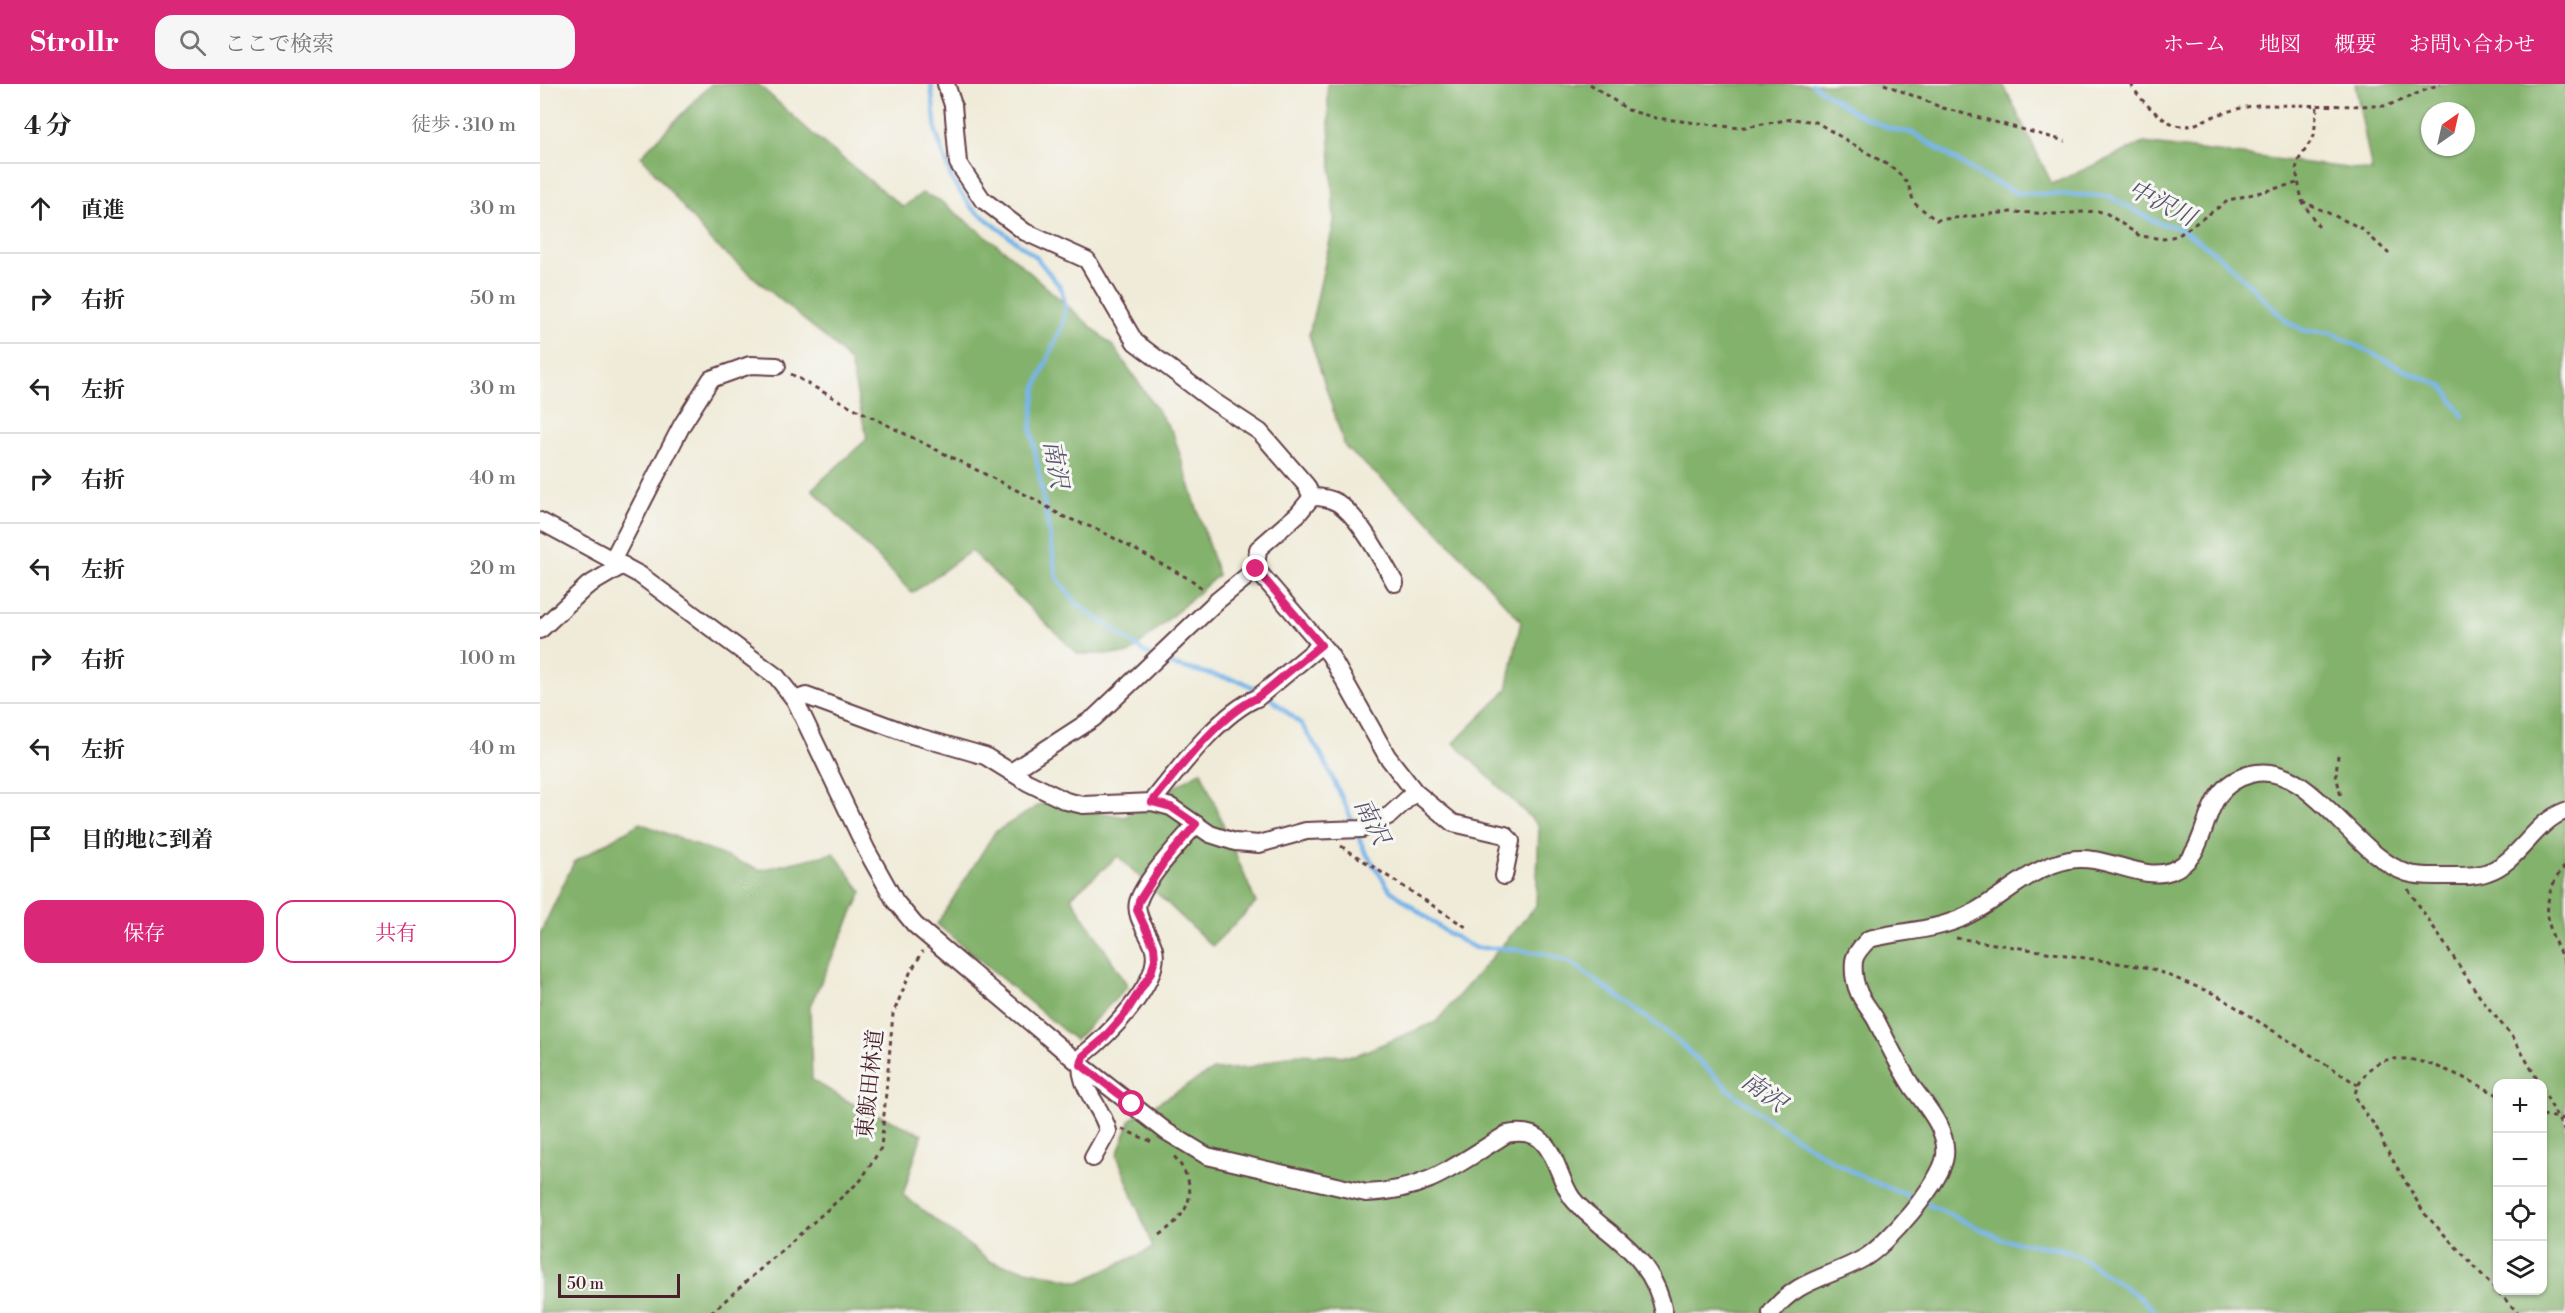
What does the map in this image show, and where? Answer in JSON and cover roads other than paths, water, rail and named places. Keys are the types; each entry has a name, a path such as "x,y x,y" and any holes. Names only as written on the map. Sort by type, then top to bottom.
{"street":[{"path":"946,84 953,105 958,163 982,199 1025,232 1088,260 1135,342 1213,401 1260,432 1306,485 1311,497"},
{"path":"540,630 587,586 618,562 682,425 711,379 750,365 777,366"},
{"path":"1011,772 1094,718 1217,601 1256,569 1258,549 1298,514 1311,497"},
{"path":"1311,497 1323,497 1336,502 1345,509 1377,551 1395,583"},
{"path":"540,521 640,575 777,677 795,700 867,851 895,901 915,925 1081,1065 1167,1132 1207,1156 1366,1193 1389,1192 1417,1186 1448,1172 1507,1134 1516,1132 1530,1134 1541,1140 1551,1154 1572,1198 1585,1212 1637,1255 1648,1269 1658,1288 1664,1313"},
{"path":"1256,569 1330,655 1387,756 1415,792 1454,823 1505,835 1511,841 1504,876"},
{"path":"1152,802 1177,771 1232,714 1257,698 1321,645"},
{"path":"795,700 806,696 912,735 985,756 1027,782 1066,801 1083,805 1152,802 1171,807 1218,838 1259,844 1306,831 1362,829 1390,815 1415,792"},
{"path":"1771,1313 1781,1300 1820,1276 1864,1258 1876,1250 1928,1190 1945,1157 1941,1129 1928,1107 1912,1087 1859,992 1854,974 1854,959 1869,939 1914,931 1964,917 2029,875 2072,859 2107,861 2150,873 2172,870 2194,853 2216,797 2225,787 2251,774 2281,775 2296,782 2370,851 2407,873 2472,876 2487,873 2500,866 2527,841 2543,822 2565,811"},
{"path":"1093,1158 1108,1131 1105,1121 1082,1081 1083,1056 1102,1040 1125,1014 1151,973 1155,959 1154,947 1137,910 1139,901 1164,862 1196,824"}],"waterway":[{"name":"南沢","path":"931,84 936,132 953,182 972,208 1036,257 1061,288 1066,308 1062,325 1036,387 1031,428 1057,578 1076,603 1153,658"},
{"name":"中沢川","path":"1812,84 1857,114 1891,129 1913,133 1983,177 2017,193 2108,196 2156,222 2179,228 2209,248 2234,269 2287,322 2305,331 2331,333 2409,372 2443,386 2463,416"},
{"name":"南沢","path":"1160,662 1243,682 1268,696 1301,724 1321,754 1364,850 1390,890 1446,932 1475,948 1504,948 1546,954 1573,964 1677,1040 1735,1095 1785,1131 1836,1163 1869,1180 1917,1199"},
{"name":"南沢","path":"1925,1203 2004,1240 2061,1249 2076,1254 2138,1296 2157,1313"}]}
